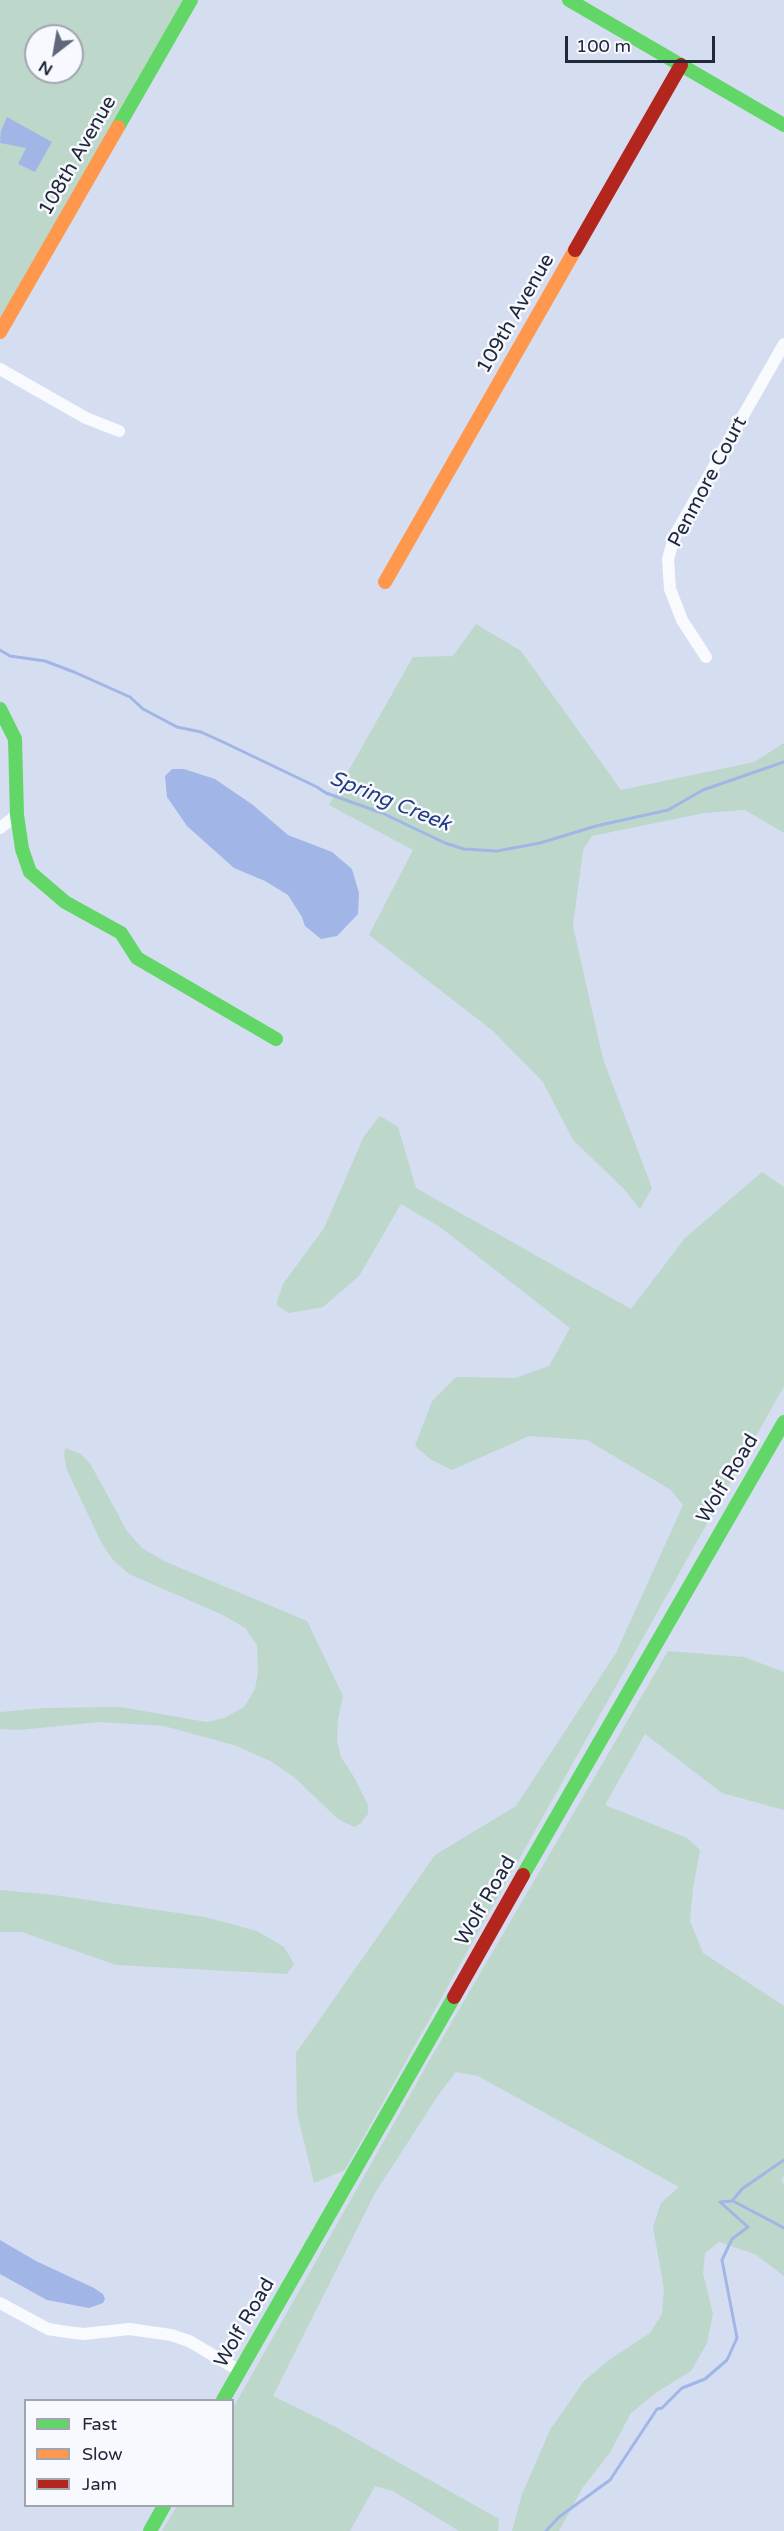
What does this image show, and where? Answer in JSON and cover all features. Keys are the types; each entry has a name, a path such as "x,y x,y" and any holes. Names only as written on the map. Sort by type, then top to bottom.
{"street":[{"name":"108th Avenue","path":"0,332 191,0"},
{"path":"569,0 784,125"},
{"name":"109th Avenue","path":"385,582 681,65"},
{"name":"Penmore Court","path":"706,657 678,610 670,589 668,559 675,535 784,344"},
{"path":"0,369 86,418 119,431"},
{"path":"0,709 15,739 16,815 21,849 30,872 65,902 121,933 137,958 276,1039"},
{"path":"0,828 16,815"},
{"name":"Wolf Road","path":"224,2399 784,1422"},
{"path":"0,2303 48,2329 84,2334 129,2329 171,2335 189,2341 240,2371"},
{"path":"150,2531 163,2507"}],"green space":[{"path":"0,0 185,0 0,323"},
{"path":"476,624 521,651 621,790 754,762 784,743 784,833 745,810 704,813 592,836 583,850 573,926 603,1059 652,1188 640,1209 623,1188 573,1140 543,1082 493,1031 369,935 413,850 329,805 413,657 453,656"},
{"path":"380,1116 398,1127 416,1188 631,1309 685,1238 762,1172 784,1187 784,1386 345,2170 314,2183 297,2113 296,2053 435,1855 516,1806 616,1653 683,1505 671,1490 587,1440 529,1436 452,1470 430,1459 415,1446 432,1401 456,1377 515,1378 549,1366 570,1328 440,1227 401,1204 359,1276 323,1307 289,1313 276,1305 283,1284 324,1228 364,1136"},
{"path":"65,1448 81,1454 91,1465 127,1531 142,1548 164,1561 307,1621 343,1696 338,1719 337,1740 341,1757 368,1805 368,1814 360,1824 354,1827 338,1819 294,1777 272,1762 237,1746 164,1726 100,1722 19,1730 0,1729 0,1712 44,1708 120,1707 207,1722 224,1718 244,1707 255,1689 258,1672 257,1645 245,1628 223,1615 129,1574 113,1560 101,1542 67,1470"},
{"path":"668,1651 744,1657 784,1672 784,1810 722,1793 645,1734 605,1805 687,1838 700,1850 690,1921 703,1953 784,2006 784,2175 781,2181 784,2184 784,2276 755,2254 719,2242 705,2253 703,2273 713,2314 707,2343 691,2371 657,2392 631,2413 609,2454 583,2487 559,2531 512,2531 522,2494 550,2430 584,2381 609,2360 650,2333 662,2314 664,2289 653,2227 661,2203 679,2187 478,2076 456,2072 439,2094 375,2193 273,2396 332,2425 499,2519 498,2531 459,2531 393,2491 375,2486 350,2531 162,2531 176,2507 234,2507 234,2406 432,2056"},
{"path":"0,1890 54,1895 205,1917 257,1931 284,1947 294,1964 287,1974 116,1965 22,1932 0,1932"}],"water":[{"path":"7,117 52,142 35,172 18,164 26,148 0,143 1,131"},
{"path":"172,769 184,769 215,779 253,805 288,835 332,852 352,869 359,893 358,914 337,936 321,939 305,926 288,895 265,881 234,868 187,826 167,797 165,776"},
{"path":"0,2240 36,2261 94,2288 103,2294 105,2299 103,2303 89,2308 47,2300 0,2274"}],"waterway":[{"name":"Spring Creek","path":"0,650 10,656 45,661 74,672 130,697 143,709 177,727 201,732 326,793 382,813 445,843 464,849 497,851 540,843 596,826 668,810 703,790 784,762"},
{"path":"546,2531 559,2517 610,2480 657,2409 662,2408 682,2388 705,2379 727,2360 737,2338 722,2260 732,2239 748,2227 720,2202 732,2201 742,2189 784,2160"},
{"path":"733,2201 784,2228"}],"traffic: fast":[{"path":"118,127 191,0"},
{"path":"569,0 784,125"},
{"path":"0,709 15,739 17,815 22,849 30,872 65,902 121,933 137,958 276,1039"},
{"path":"523,1875 784,1422"},
{"path":"224,2399 454,1997"},
{"path":"150,2531 163,2507"}],"traffic: slow":[{"path":"0,332 118,127"},
{"path":"385,582 575,250"}],"traffic: jam":[{"path":"575,250 681,65"},
{"path":"454,1997 523,1875"}]}
